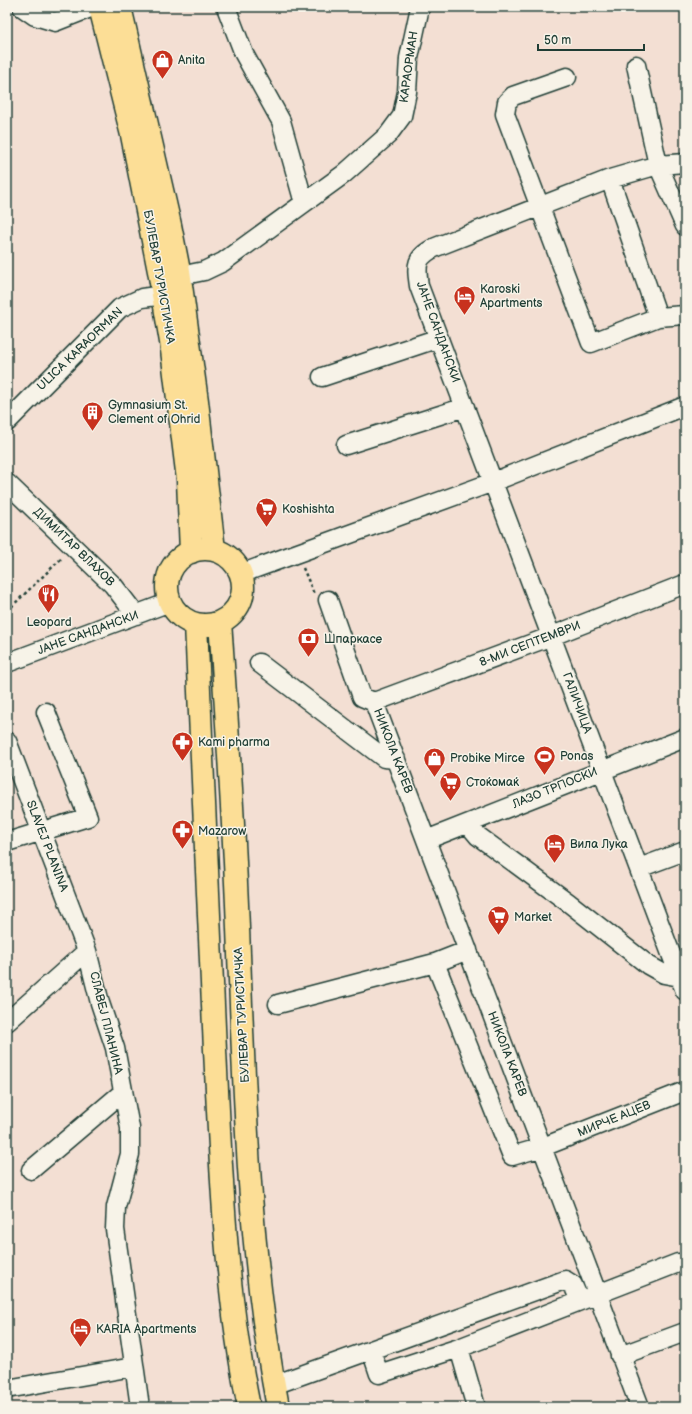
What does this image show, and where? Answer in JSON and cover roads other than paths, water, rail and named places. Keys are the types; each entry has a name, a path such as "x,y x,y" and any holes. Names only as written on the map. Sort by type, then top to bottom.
{"main road":[{"name":"БУЛЕВАР ТУРИСТИЧКА","path":"100,7 134,143 171,342 188,480 191,552"},
{"name":"БУЛЕВАР ТУРИСТИЧКА","path":"120,7 169,218 180,276 197,401 214,550"},
{"path":"196,550 214,550 225,555 236,565 240,574 242,593 237,607 227,618 213,624 196,624 184,620 173,609 167,596 167,581 172,567 182,556 191,552 196,550"},
{"name":"БУЛЕВАР ТУРИСТИЧКА","path":"220,622 227,707 250,1176 258,1266 278,1407"},
{"path":"196,624 205,864 220,1150 236,1329 249,1407"}],"street":[{"path":"22,7 35,16 55,22 93,7"},
{"path":"226,7 244,54 281,121 304,203"},
{"name":"КАРАОРМАН","path":"180,276 204,271 223,262 371,152 388,135 402,116 407,92 409,58 420,7"},
{"path":"636,65 658,165 685,226"},
{"path":"567,77 514,96 508,102 505,114 539,208 591,343 658,317 685,315"},
{"name":"ЈАНЕ САНДАНСКИ","path":"493,482 419,286 418,262 424,252 610,179 658,165 685,163"},
{"path":"610,179 658,317"},
{"name":"ULICA KARAORMAN","path":"7,422 120,308 142,298 163,295"},
{"path":"322,377 438,338"},
{"path":"240,574 296,552 493,482 685,406"},
{"path":"346,445 465,407"},
{"name":"ГАЛИЧИЦА","path":"493,482 639,868 681,972"},
{"name":"ДИМИТАР ВЛАХОВ","path":"7,483 113,585 136,615"},
{"name":"8-МИ СЕПТЕМВРИ","path":"374,702 552,636 685,584"},
{"path":"328,600 362,697 374,702"},
{"name":"ЈАНЕ САНДАНСКИ","path":"7,663 170,602"},
{"path":"259,663 384,758 396,759"},
{"name":"НИКОЛА КАРЕВ","path":"374,702 543,1147 596,1294 640,1407"},
{"path":"7,842 88,817 46,712"},
{"name":"ЛАЗО ТРПОСКИ","path":"426,840 685,738"},
{"name":"SLAVEJ PLANINA","path":"7,741 87,951"},
{"path":"468,824 478,836 569,903 648,965 664,974 681,972"},
{"path":"639,868 685,851"},
{"path":"278,1004 435,963 468,950"},
{"name":"СЛАВЕЈ ПЛАНИНА","path":"7,1022 87,951 100,1004 115,1048 130,1128 130,1154 116,1207 116,1229 133,1367 140,1407"},
{"name":"МИРЧЕ АЦЕВ","path":"435,963 512,1156 543,1147 685,1091"},
{"path":"31,1170 123,1092"},
{"path":"371,1350 378,1374 459,1348 678,1263"},
{"path":"274,1385 565,1280 573,1285 580,1301"},
{"path":"620,1356 685,1333"},
{"path":"459,1348 476,1407"},
{"path":"7,1389 133,1367"}],"place":[{"name":"Anita","path":"163,80"},
{"name":"Karoski Apartments","path":"464,316"},
{"name":"Gymnasium St. Clement of Ohrid","path":"92,432"},
{"name":"Koshishta","path":"267,528"},
{"name":"Leopard","path":"49,614"},
{"name":"Шпаркасе","path":"309,658"},
{"name":"Kami pharma","path":"183,762"},
{"name":"Ponas","path":"545,776"},
{"name":"Probike Mirce","path":"434,778"},
{"name":"Стоќомаќ","path":"451,802"},
{"name":"Mazarow","path":"182,850"},
{"name":"Вила Лука","path":"555,864"},
{"name":"Market","path":"499,936"},
{"name":"KARIA Apartments","path":"80,1348"}]}
